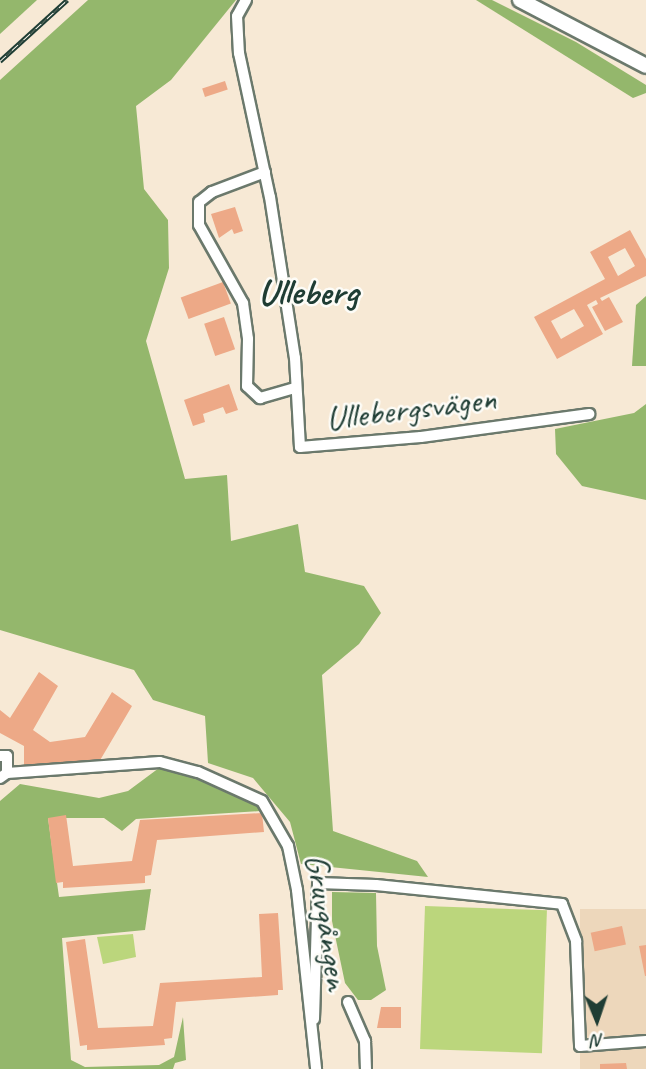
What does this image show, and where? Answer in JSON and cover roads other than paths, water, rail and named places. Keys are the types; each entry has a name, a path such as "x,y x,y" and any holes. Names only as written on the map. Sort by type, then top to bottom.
{"main road":[{"path":"520,0 646,66"}],"street":[{"name":"Ullebergsvägen","path":"246,0 237,16 236,31 265,172 296,388 297,443 310,449 589,414"},
{"name":"Ullebergsvägen","path":"265,172 212,192 199,202 199,225 243,303 248,339 247,386 260,398 296,388"},
{"name":"Gruvgången","path":"0,756 7,756 3,775 160,762 198,772 262,801 288,846 314,1019 316,1069"},
{"path":"314,1019 318,883 562,904 571,919 580,1046 646,1041"},
{"path":"348,1002 360,1021 366,1069"}],"railway":[{"path":"0,61 67,0"}],"district":[{"name":"Ulleberg","path":"308,292"}]}
